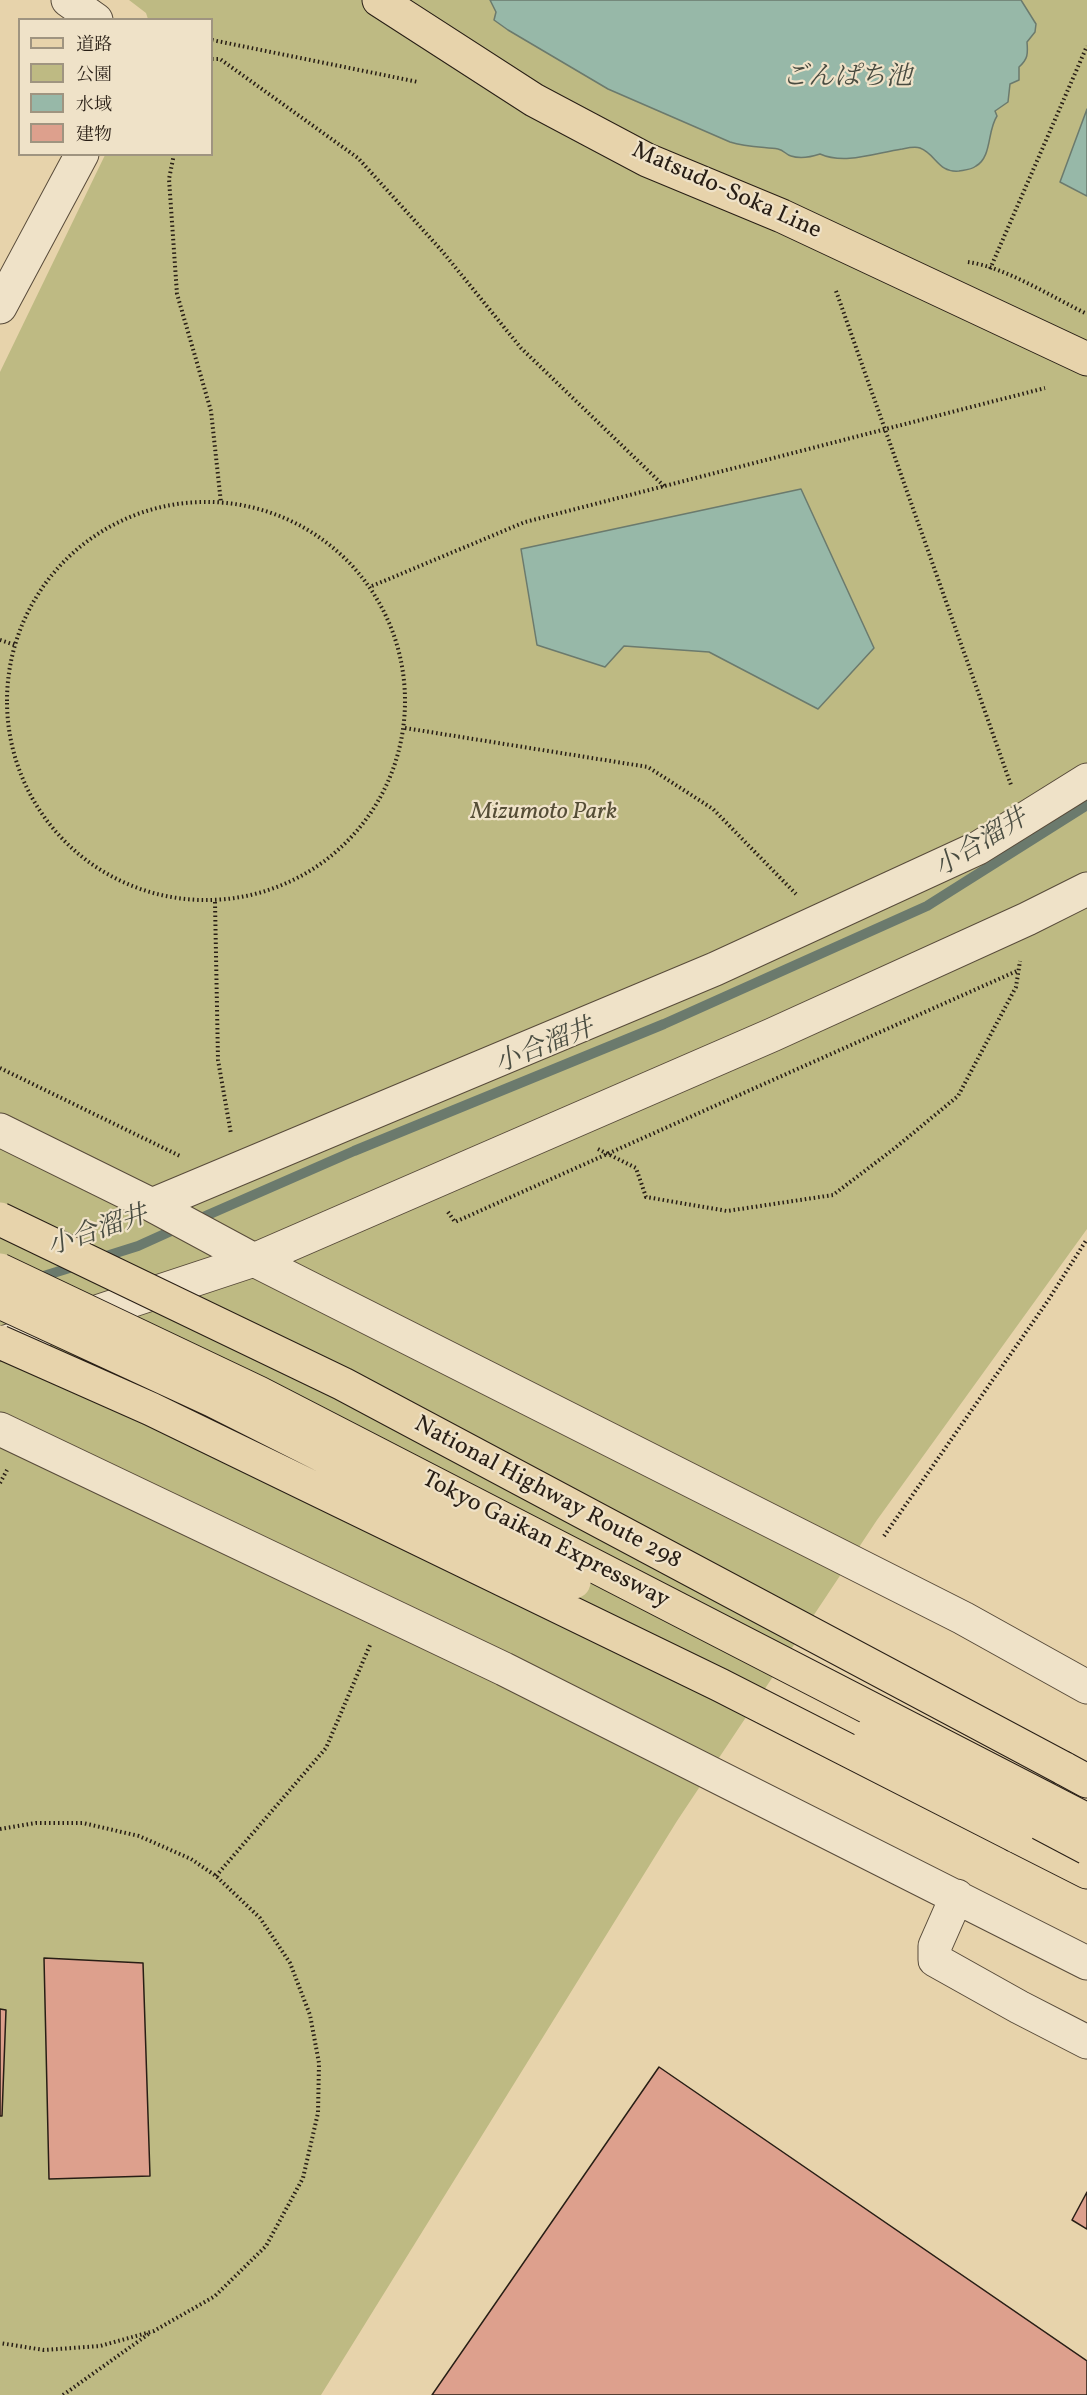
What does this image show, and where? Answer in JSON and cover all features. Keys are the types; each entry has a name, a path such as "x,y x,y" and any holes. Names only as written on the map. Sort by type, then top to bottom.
{"main road":[{"name":"Matsudo-Soka Line","path":"379,0 534,100 647,160 782,216 1087,359"},
{"name":"National Highway Route 298","path":"0,1219 343,1384 1075,1775"},
{"name":"Tokyo Gaikan Expressway","path":"0,1270 259,1393 1087,1820"},
{"name":"Tokyo Gaikan Expressway","path":"0,1302 212,1400 628,1609 1087,1848"},
{"path":"0,1343 151,1409 720,1685 1087,1872"}],"street":[{"path":"68,0 93,18"},
{"path":"0,308 81,156"},
{"path":"157,1208 229,1173 705,973 822,920 978,848 1087,780"},
{"path":"0,1343 254,1260 772,1035 1027,919 1087,889"},
{"path":"0,1130 952,1612 1087,1688"},
{"path":"0,1430 504,1670 1087,1963"},
{"path":"957,1896 934,1946 935,1960 1087,2042"}],"path":[{"path":"213,40 418,82"},
{"path":"974,305 1087,46"},
{"path":"213,59 220,59 358,158 442,251 521,348 664,486"},
{"path":"174,156 169,179 177,294 211,411 221,503"},
{"path":"836,291 1023,820"},
{"path":"372,586 525,522 1045,388"},
{"path":"191,501 221,503 260,507 323,537 372,586 394,630 406,678 405,728 384,794 342,848 283,886 215,902 147,893 85,862 37,812 9,748 6,679 25,612 66,556 124,518 191,501"},
{"path":"0,640 15,645"},
{"path":"405,728 648,767 713,809 822,920"},
{"path":"215,902 218,1060 229,1173"},
{"path":"556,1127 636,1168 646,1197 727,1211 833,1195 958,1096 1016,987 1027,919"},
{"path":"428,1184 455,1222 1018,970"},
{"path":"0,1068 229,1173"},
{"path":"884,1536 1047,1302 1087,1239"},
{"path":"0,1483 10,1467"},
{"path":"216,1876 326,1748 370,1645"},
{"path":"0,1829 36,1823 83,1823 139,1836 191,1859 216,1876 260,1918 290,1963 310,2015 319,2064 318,2113 303,2178 266,2246 215,2296 153,2331 63,2395"},
{"path":"0,2343 44,2350 100,2346 153,2331"}],"green space":[{"name":"Mizumoto Park","path":"129,0 1087,0 1087,1229 877,1520 677,1821 321,2395 0,2395 0,372 105,156 213,156 213,18 148,18 146,13"}],"water":[{"name":"ごんぱち池","path":"490,0 1021,0 1036,24 1035,32 1027,42 1026,59 1019,67 1019,80 1010,84 1008,102 995,111 997,116 985,156 972,168 952,171 946,169 930,154 918,147 850,158 820,154 798,157 778,149 730,142 608,89 508,30 494,20 496,12"},
{"path":"1087,109 1087,196 1060,182"},
{"path":"801,489 874,648 818,709 709,652 624,646 605,667 537,645 521,549"}],"building":[{"path":"44,1958 143,1963 150,2176 49,2179"},
{"path":"0,2009 6,2010 2,2116 0,2116"},
{"path":"659,2067 1087,2361 1087,2395 432,2395"},
{"path":"1087,2192 1087,2229 1072,2220"}],"waterway":[{"name":"小合溜井","path":"194,1221 354,1151 664,1024 927,906 1087,805"},
{"name":"小合溜井","path":"100,1258 138,1246 180,1227"},
{"name":"小合溜井","path":"34,1279 79,1265"}]}
